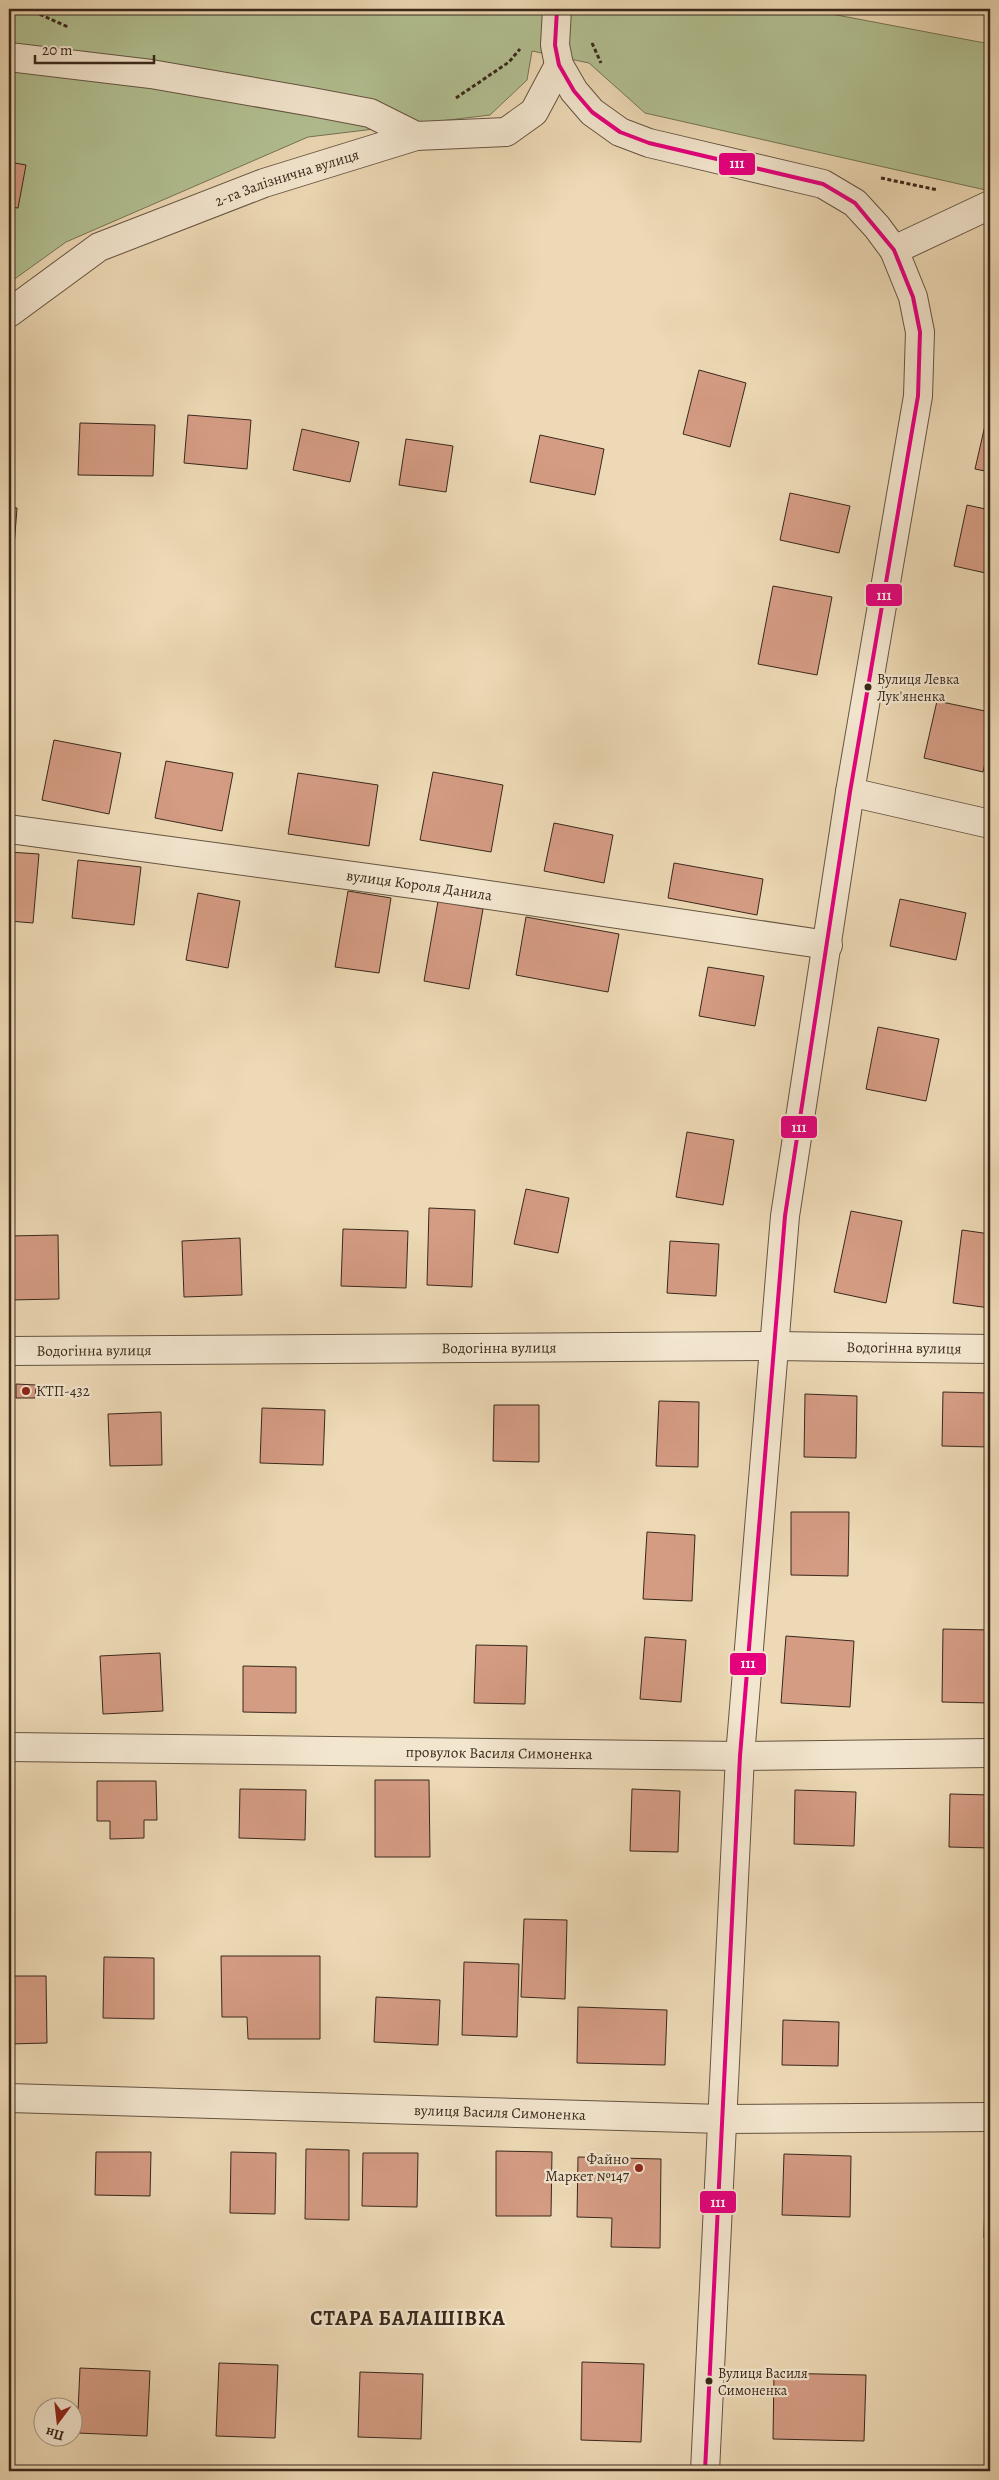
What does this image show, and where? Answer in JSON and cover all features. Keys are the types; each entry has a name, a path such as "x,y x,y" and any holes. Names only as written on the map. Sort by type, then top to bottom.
{"street":[{"path":"557,9 556,45 559,65 574,91 592,112 620,132 649,143 823,184 855,203 877,227 894,250 913,297 920,332 918,396 850,792 785,1216 740,1756 705,2471"},
{"path":"9,57 151,74 370,113 416,136"},
{"name":"2-га Залізнична вулиця","path":"9,313 99,247 264,183 416,136 506,132 534,112 559,65"},
{"path":"894,250 990,204"},
{"path":"850,792 990,824"},
{"name":"вулиця Короля Данила","path":"9,829 443,888 828,945"},
{"name":"Водогінна вулиця","path":"9,1351 773,1346 990,1348"},
{"name":"провулок Василя Симоненка","path":"9,1747 740,1756 990,1754"},
{"name":"вулиця Василя Симоненка","path":"9,2098 722,2119 990,2117"}],"path":[{"path":"452,100 509,62 524,43"}],"green space":[{"path":"9,9 805,9 990,44 990,191 645,113 589,63 532,51 527,80 490,115 308,137 66,242 9,283"}],"building":[{"path":"9,162 26,165 18,208 9,207"},
{"path":"699,370 746,383 730,447 683,434"},
{"path":"188,415 251,420 247,469 184,463"},
{"path":"986,421 990,422 990,472 975,469"},
{"path":"80,423 155,425 153,476 78,475"},
{"path":"302,429 359,442 350,482 293,470"},
{"path":"540,435 604,449 595,495 530,482"},
{"path":"406,439 453,446 446,492 399,485"},
{"path":"790,493 850,506 839,553 780,540"},
{"path":"967,505 990,510 990,574 954,566"},
{"path":"9,507 17,508 13,560 9,560"},
{"path":"773,586 832,597 817,675 758,664"},
{"path":"937,701 990,712 990,741 983,772 924,758"},
{"path":"54,740 121,753 109,814 42,800"},
{"path":"166,761 233,773 222,831 155,818"},
{"path":"433,772 503,785 491,852 420,840"},
{"path":"298,773 378,785 369,846 288,834"},
{"path":"554,823 613,835 604,883 544,871"},
{"path":"9,852 39,854 33,923 9,921"},
{"path":"78,860 141,867 134,925 72,918"},
{"path":"674,863 763,879 757,915 668,898"},
{"path":"348,891 391,898 379,973 335,967"},
{"path":"198,893 240,901 228,968 186,960"},
{"path":"900,899 966,913 956,960 890,946"},
{"path":"438,901 483,909 469,989 424,981"},
{"path":"526,917 619,934 608,992 516,975"},
{"path":"708,967 764,976 755,1026 699,1016"},
{"path":"878,1027 939,1039 926,1101 866,1089"},
{"path":"687,1132 734,1140 723,1205 676,1197"},
{"path":"526,1189 569,1198 558,1253 514,1244"},
{"path":"429,1208 475,1210 472,1287 427,1285"},
{"path":"851,1211 902,1221 886,1303 834,1292"},
{"path":"343,1229 408,1231 406,1288 341,1286"},
{"path":"962,1230 990,1234 990,1308 953,1303"},
{"path":"58,1235 59,1299 9,1300 9,1236"},
{"path":"240,1238 242,1295 184,1297 182,1241"},
{"path":"670,1241 719,1244 716,1296 667,1293"},
{"name":"КТП-432","path":"16,1384 36,1385 35,1398 16,1398"},
{"path":"943,1392 990,1393 990,1447 942,1446"},
{"path":"805,1394 857,1396 856,1458 804,1457"},
{"path":"659,1401 699,1402 698,1467 656,1466"},
{"path":"494,1405 539,1405 539,1462 493,1461"},
{"path":"262,1408 325,1410 323,1465 260,1463"},
{"path":"161,1412 162,1465 110,1466 108,1414"},
{"path":"791,1512 849,1512 848,1576 791,1575"},
{"path":"647,1532 695,1535 692,1601 643,1599"},
{"path":"943,1629 990,1630 990,1703 942,1702"},
{"path":"786,1636 854,1641 850,1707 781,1703"},
{"path":"645,1637 686,1640 681,1702 640,1699"},
{"path":"476,1645 527,1646 525,1704 474,1703"},
{"path":"160,1653 163,1711 103,1714 100,1656"},
{"path":"9,1659 13,1659 13,1719 9,1719"},
{"path":"243,1666 296,1667 296,1713 243,1712"},
{"path":"375,1780 429,1780 430,1857 375,1857"},
{"path":"97,1781 156,1781 157,1820 144,1820 144,1838 110,1839 110,1821 97,1821"},
{"path":"240,1789 306,1790 305,1840 239,1838"},
{"path":"632,1789 680,1791 678,1852 630,1851"},
{"path":"795,1790 856,1792 854,1846 794,1844"},
{"path":"950,1794 990,1795 990,1848 949,1847"},
{"path":"524,1919 567,1920 565,1999 521,1997"},
{"path":"221,1956 320,1956 320,2039 248,2039 247,2017 222,2017"},
{"path":"104,1957 154,1958 154,2019 103,2018"},
{"path":"464,1962 519,1964 517,2037 462,2035"},
{"path":"9,1976 46,1976 47,2043 9,2044"},
{"path":"376,1997 440,2000 438,2045 374,2042"},
{"path":"578,2007 667,2010 665,2065 577,2063"},
{"path":"783,2020 839,2022 838,2066 782,2065"},
{"path":"306,2149 349,2150 349,2220 305,2219"},
{"path":"496,2151 552,2152 551,2216 496,2216"},
{"path":"96,2152 151,2152 150,2196 95,2195"},
{"path":"231,2152 276,2153 275,2214 230,2213"},
{"path":"363,2153 418,2153 417,2207 362,2206"},
{"path":"784,2154 851,2156 850,2217 782,2215"},
{"path":"986,2156 990,2156 990,2238 984,2238"},
{"path":"578,2157 661,2159 660,2248 611,2247 612,2218 577,2217"},
{"path":"582,2362 644,2364 641,2442 581,2440"},
{"path":"219,2363 278,2365 275,2438 216,2436"},
{"path":"80,2368 150,2371 147,2436 82,2433 82,2398 79,2398"},
{"path":"360,2372 423,2374 421,2439 358,2437"},
{"path":"774,2373 866,2375 864,2441 773,2439"}],"transit line":[{"name":"111","path":"557,9 555,45 559,65 574,91 592,112 620,132 649,143 823,184 855,203 894,250 913,297 920,332 918,396 850,792 785,1216 740,1756 705,2471"}],"place":[{"name":"Вулиця Левка Лук'яненка","path":"868,687"},
{"name":"КТП-432","path":"26,1391"},
{"name":"Файно Маркет №147","path":"639,2168"},
{"name":"Вулиця Василя Симоненка","path":"709,2381"}],"district":[{"name":"СТАРА БАЛАШІВКА","path":"408,2318"}]}
